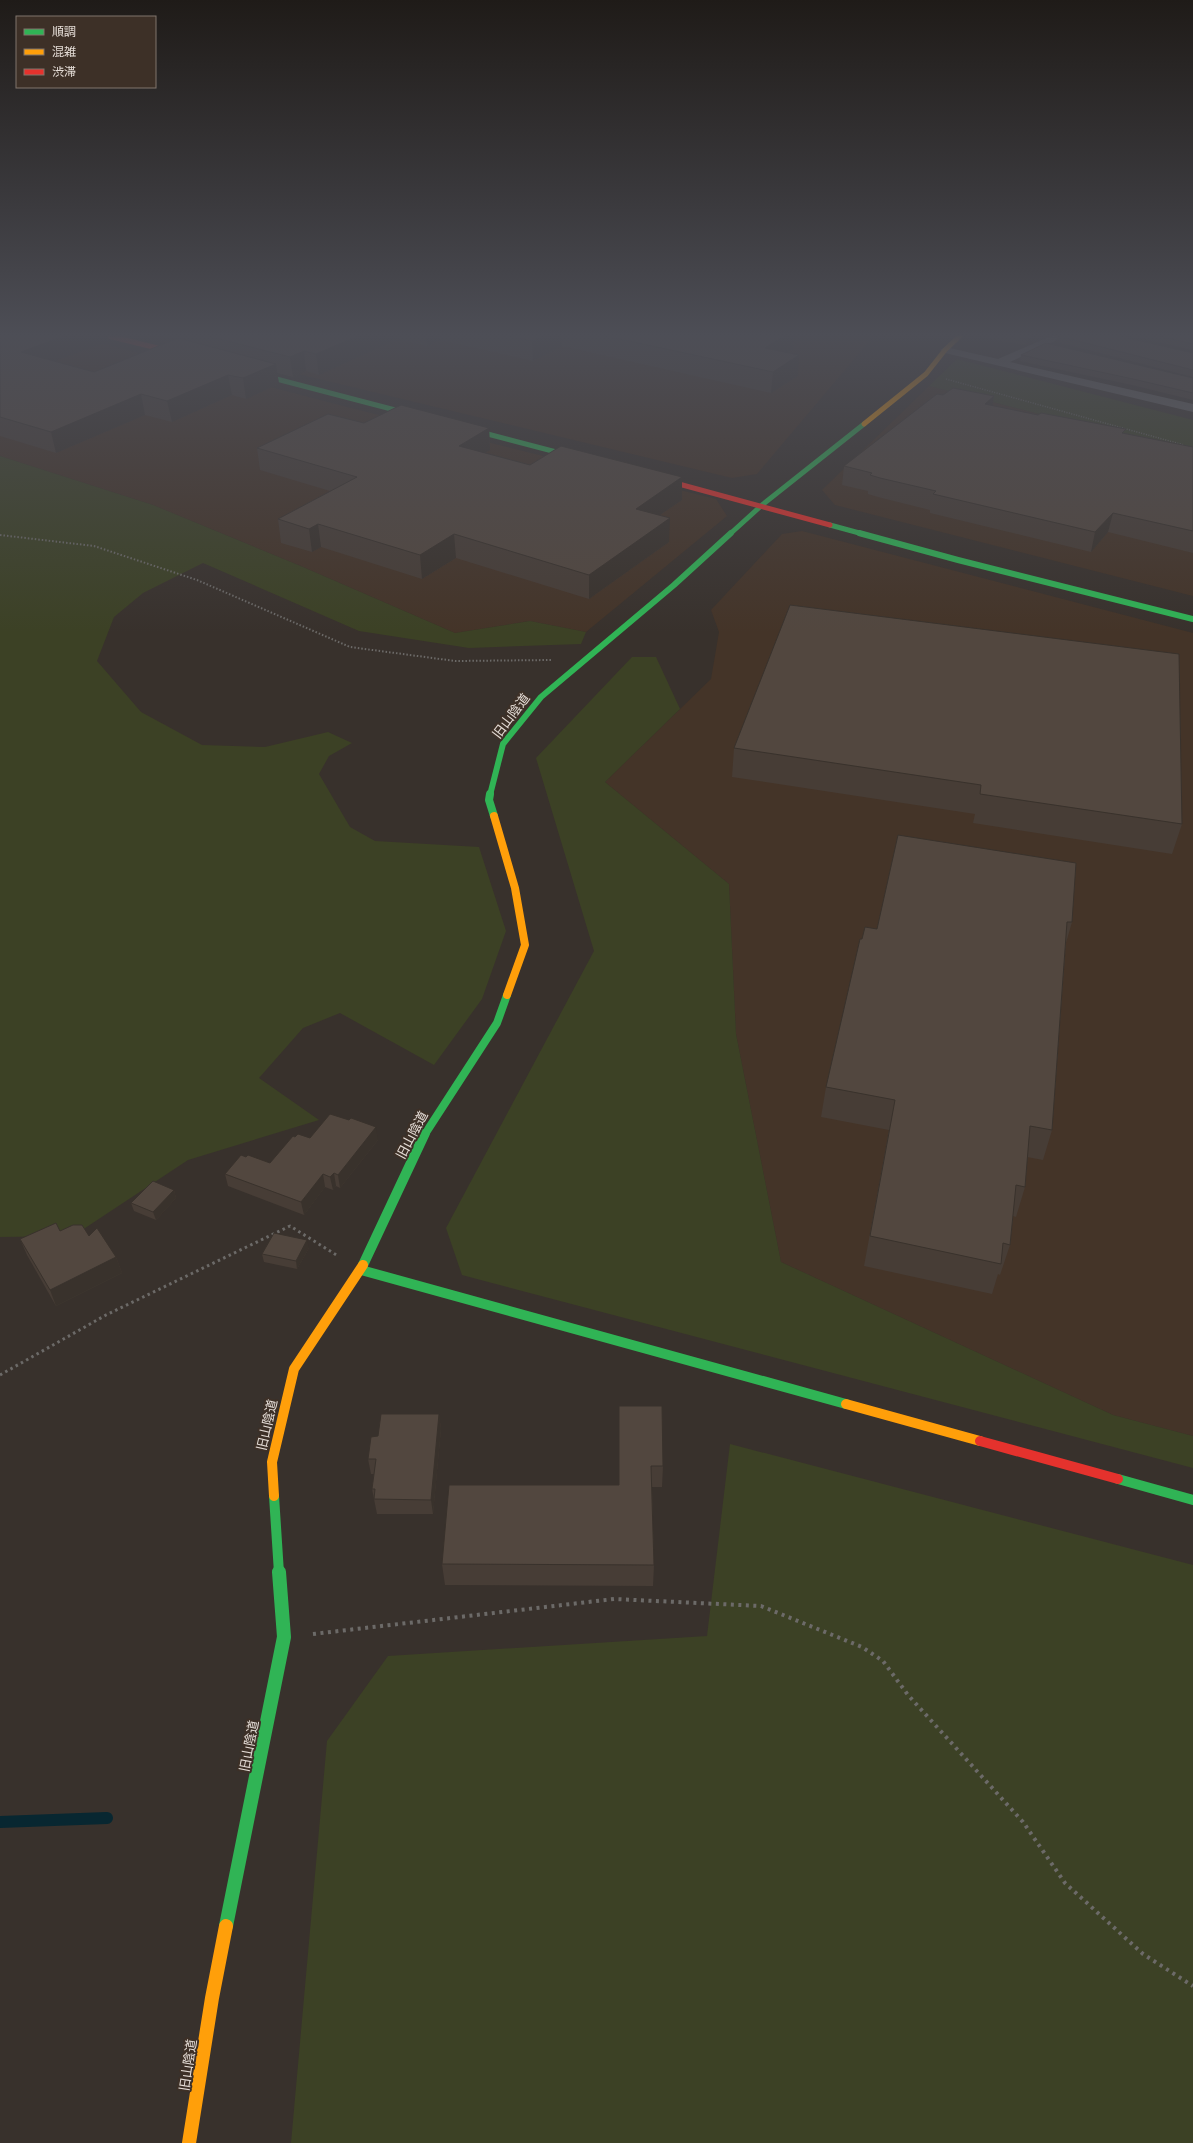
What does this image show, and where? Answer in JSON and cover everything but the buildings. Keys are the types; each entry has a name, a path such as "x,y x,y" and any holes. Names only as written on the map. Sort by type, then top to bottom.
{"street":[{"path":"481,432 595,462"},
{"name":"旧山陰道","path":"189,2143 212,1998 284,1637 272,1462 294,1370 361,1270 426,1131 497,1022 524,945 515,888 489,800 503,744 541,698 762,505 853,432"},
{"path":"640,474 762,505 958,560 1193,619"},
{"path":"361,1270 1193,1500"}],"path":[{"path":"1135,432 1185,446"},
{"path":"0,535 94,546 197,580 350,647 455,661 587,659"},
{"path":"0,1375 44,1348 169,1284 290,1226 361,1270"},
{"path":"284,1637 614,1599 761,1606 862,1646 883,1661 908,1695 1023,1822 1065,1883 1143,1954 1193,1986"}],"shaded area":[{"path":"0,432 447,432 716,499 727,516 586,632 530,621 455,633 303,567 153,505 0,456"},
{"path":"540,432 792,432 757,474 732,478"},
{"path":"882,432 1110,432 1193,453 1193,596 835,505 822,490"},
{"path":"802,531 1193,633 1193,1436 1113,1415 781,1262 736,1034 729,884 605,782 711,679 719,632 711,610 782,534"}],"green space":[{"path":"1110,432 1193,432 1193,453"},
{"path":"0,456 153,505 303,567 455,633 530,621 586,632 581,644 469,648 359,631 203,563 143,593 114,617 97,661 141,712 202,745 265,747 328,732 352,743 329,756 319,774 350,827 375,841 479,847 506,931 482,999 434,1065 340,1013 303,1028 259,1078 319,1120 188,1160 73,1236 0,1237"},
{"path":"632,657 656,657 680,709 605,782 729,884 736,1034 781,1262 1113,1415 1193,1436 1193,1468 462,1275 446,1228 594,951 536,758"},
{"path":"730,1444 1193,1565 1193,2143 291,2143 327,1741 388,1656 707,1636"}],"waterway":[{"path":"0,1822 107,1818"}],"traffic: fast":[{"path":"480,432 583,459"},
{"path":"494,816 489,800 503,744 541,697 674,585 762,505 854,432"},
{"path":"830,525 958,560 1193,619"},
{"path":"363,1265 426,1131 497,1023 507,995"},
{"path":"361,1270 846,1404"},
{"path":"1118,1479 1193,1500"},
{"path":"226,1926 284,1637 274,1496"}],"traffic: slow":[{"path":"494,816 515,888 525,945 507,995"},
{"path":"274,1496 272,1462 294,1369 363,1265"},
{"path":"846,1404 980,1441"},
{"path":"189,2143 212,1998 226,1926"}],"traffic: jam":[{"path":"653,477 830,525"},
{"path":"980,1441 1118,1479"}]}
